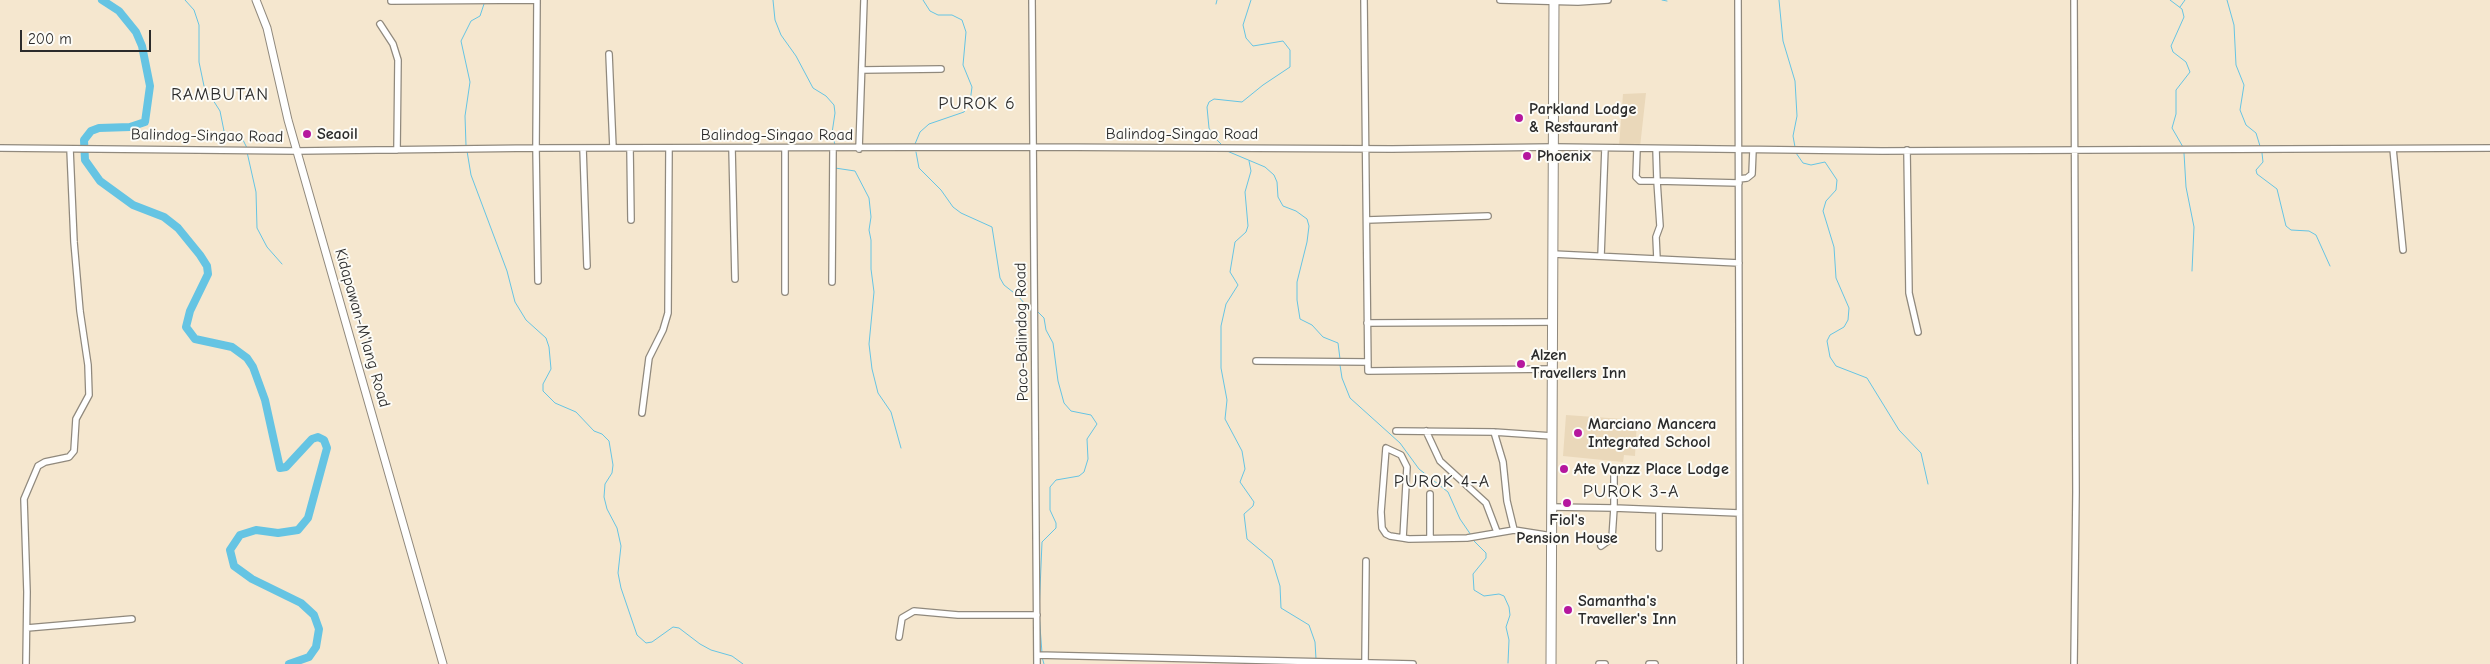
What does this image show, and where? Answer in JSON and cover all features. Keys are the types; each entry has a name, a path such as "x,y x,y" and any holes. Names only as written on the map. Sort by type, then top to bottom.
{"highway":[{"path":"1551,664 1554,0"}],"main road":[{"name":"Kidapawan-M'lang Road","path":"256,0 267,28 297,151 443,664"}],"street":[{"path":"391,1 537,0 536,148 538,281"},
{"path":"859,149 864,0"},
{"name":"Paco-Balindog Road","path":"1032,0 1037,664"},
{"path":"1364,0 1368,372 1553,370"},
{"path":"1500,0 1608,0"},
{"path":"1738,0 1740,664"},
{"path":"2074,0 2073,149 2076,463 2074,664"},
{"path":"380,24 392,44 398,60 397,150"},
{"path":"609,54 613,148"},
{"path":"862,70 941,69"},
{"name":"Balindog-Singao Road","path":"0,148 297,151 536,148 859,149 1032,147 1366,149 1554,147 1753,150 2490,148"},
{"path":"583,148 587,266"},
{"path":"630,148 631,220"},
{"path":"642,413 649,358 663,330 668,313 669,148"},
{"path":"732,148 735,279"},
{"path":"785,148 785,292"},
{"path":"1601,256 1605,148"},
{"path":"1637,148 1638,180 1657,181 1739,181 1752,174 1753,150"},
{"path":"26,664 24,499 38,466 45,462 69,457 74,451 76,419 89,395 88,365 78,288 72,149"},
{"path":"832,282 833,149"},
{"path":"1656,149 1660,226 1656,237 1657,259"},
{"path":"2393,149 2403,250"},
{"path":"1907,150 1909,293 1918,332"},
{"path":"1367,220 1488,216"},
{"path":"1553,254 1739,263"},
{"path":"1367,323 1554,322"},
{"path":"1256,361 1368,362"},
{"path":"1396,431 1494,432 1552,436"},
{"path":"1426,431 1440,462 1486,503 1497,532"},
{"path":"1494,432 1502,462 1507,501 1514,530"},
{"path":"1404,538 1408,467 1401,455 1386,448 1382,528 1386,534 1404,538 1473,537 1514,530 1552,536"},
{"path":"1601,546 1612,538 1614,472"},
{"path":"1430,494 1430,538"},
{"path":"1552,507 1739,513"},
{"path":"1659,510 1659,548"},
{"path":"1365,663 1366,561"},
{"path":"898,637 902,618 914,611 958,615 1037,615"},
{"path":"27,628 132,619"},
{"path":"1037,655 1413,664"},
{"path":"1598,664 1605,664"},
{"path":"1649,664 1655,664"}],"shaded area":[{"path":"1646,93 1640,147 1619,146 1623,94"},
{"path":"1566,415 1637,420 1635,456 1624,455 1623,462 1563,456"}],"waterway":[{"path":"102,0 119,11 136,32 142,46 150,86 145,122 130,127 99,128 91,131 84,140 85,160 100,181 133,205 164,217 178,228 207,266 208,274 190,311 186,327 195,339 232,347 247,358 253,367 265,400 280,468 286,467 312,439 318,437 324,440 327,448 308,518 298,530 278,533 256,530 240,535 230,550 234,566 252,579 301,603 314,615 319,629 316,647 309,657 289,664"},
{"path":"185,0 194,10 199,25 199,62 204,86 220,111 224,131 233,136 241,136 247,148"},
{"path":"773,0 775,20 781,35 796,56 813,88 826,96 834,105 835,113 832,133 835,145"},
{"path":"915,144 920,132 929,124 964,112 970,102 972,87 963,65 966,32 962,20 952,15 938,15 930,11 923,0"},
{"path":"1216,4 1217,0"},
{"path":"1223,146 1213,136 1209,128 1207,107 1209,102 1214,99 1242,102 1290,67 1290,50 1283,41 1253,46 1246,38 1243,25 1251,0"},
{"path":"1662,0 1667,1"},
{"path":"1779,0 1783,41 1795,81 1797,116 1793,136 1795,147"},
{"path":"2170,0 2182,9 2184,17 2171,46 2173,52 2186,62 2190,72 2176,90 2176,114 2172,128 2183,147"},
{"path":"2180,7 2185,0"},
{"path":"2227,0 2234,25 2236,65 2244,85 2240,110 2246,125 2256,133 2260,146"},
{"path":"466,145 465,116 470,82 461,41 471,21 480,16 484,4"},
{"path":"467,151 471,175 507,271 515,302 526,320 546,338 549,347 551,369 543,384 543,391 555,403 576,412 594,431 602,434 609,441 613,465 612,473 605,484 604,497 607,509 617,528 621,546 618,573 621,588 637,635 646,643 652,642 673,627 679,628 700,644 711,650 732,656 743,664"},
{"path":"1227,151 1265,167 1274,175 1277,182 1278,197 1283,206 1296,211 1307,219 1309,226 1307,242 1297,282 1300,319 1312,325 1323,337 1338,343 1340,359"},
{"path":"247,152 256,192 257,228 267,247 282,264"},
{"path":"916,152 919,168 941,190 953,207 961,213 992,227 1000,278 1004,285 1018,296 1032,312"},
{"path":"1796,153 1803,163 1811,165 1825,162 1837,180 1836,190 1826,201 1823,211 1834,247 1836,278 1849,308 1848,320 1844,327 1830,335 1827,341 1830,357 1836,366 1867,378 1899,430 1921,453 1928,484"},
{"path":"2184,153 2186,187 2194,227 2192,271"},
{"path":"2262,153 2263,162 2256,170 2257,174 2277,189 2286,226 2291,230 2309,231 2316,235 2330,266"},
{"path":"1249,161 1251,171 1245,192 1248,226 1246,232 1235,242 1230,272 1238,285 1226,304 1221,326 1221,368 1227,400 1225,419 1242,451 1245,469 1240,482 1254,502 1253,506 1244,514 1247,539 1272,560 1280,586 1281,608 1309,625 1315,642 1316,659"},
{"path":"835,168 855,171 869,198 871,269 874,292 869,344 872,369 878,393 891,412 901,448"},
{"path":"1038,312 1044,318 1046,330 1053,343 1058,381 1064,403 1071,411 1091,415 1097,424 1087,439 1088,459 1084,472 1079,476 1056,480 1050,487 1050,510 1056,523 1056,528 1042,542 1039,613 1042,653"},
{"path":"1340,365 1342,378 1350,398 1400,443 1419,469 1448,492 1460,519 1471,535"},
{"path":"1473,540 1486,553 1486,558 1473,574 1474,590 1484,596 1499,594 1504,596 1509,607 1510,615 1506,627 1509,640 1508,663"},
{"path":"1042,657 1044,664"}],"place":[{"name":"Parkland Lodge & Restaurant","path":"1519,118"},
{"name":"Seaoil","path":"307,134"},
{"name":"Phoenix","path":"1527,156"},
{"name":"Alzen Travellers Inn","path":"1521,364"},
{"name":"Marciano Mancera Integrated School","path":"1578,433"},
{"name":"Ate Vanzz Place Lodge","path":"1564,469"},
{"name":"Fiol's Pension House","path":"1567,503"},
{"name":"Samantha's Traveller's Inn","path":"1568,610"}],"district":[{"name":"RAMBUTAN","path":"220,95"},
{"name":"PUROK 6","path":"977,104"},
{"name":"PUROK 4-A","path":"1442,482"},
{"name":"PUROK 3-A","path":"1631,492"}]}
